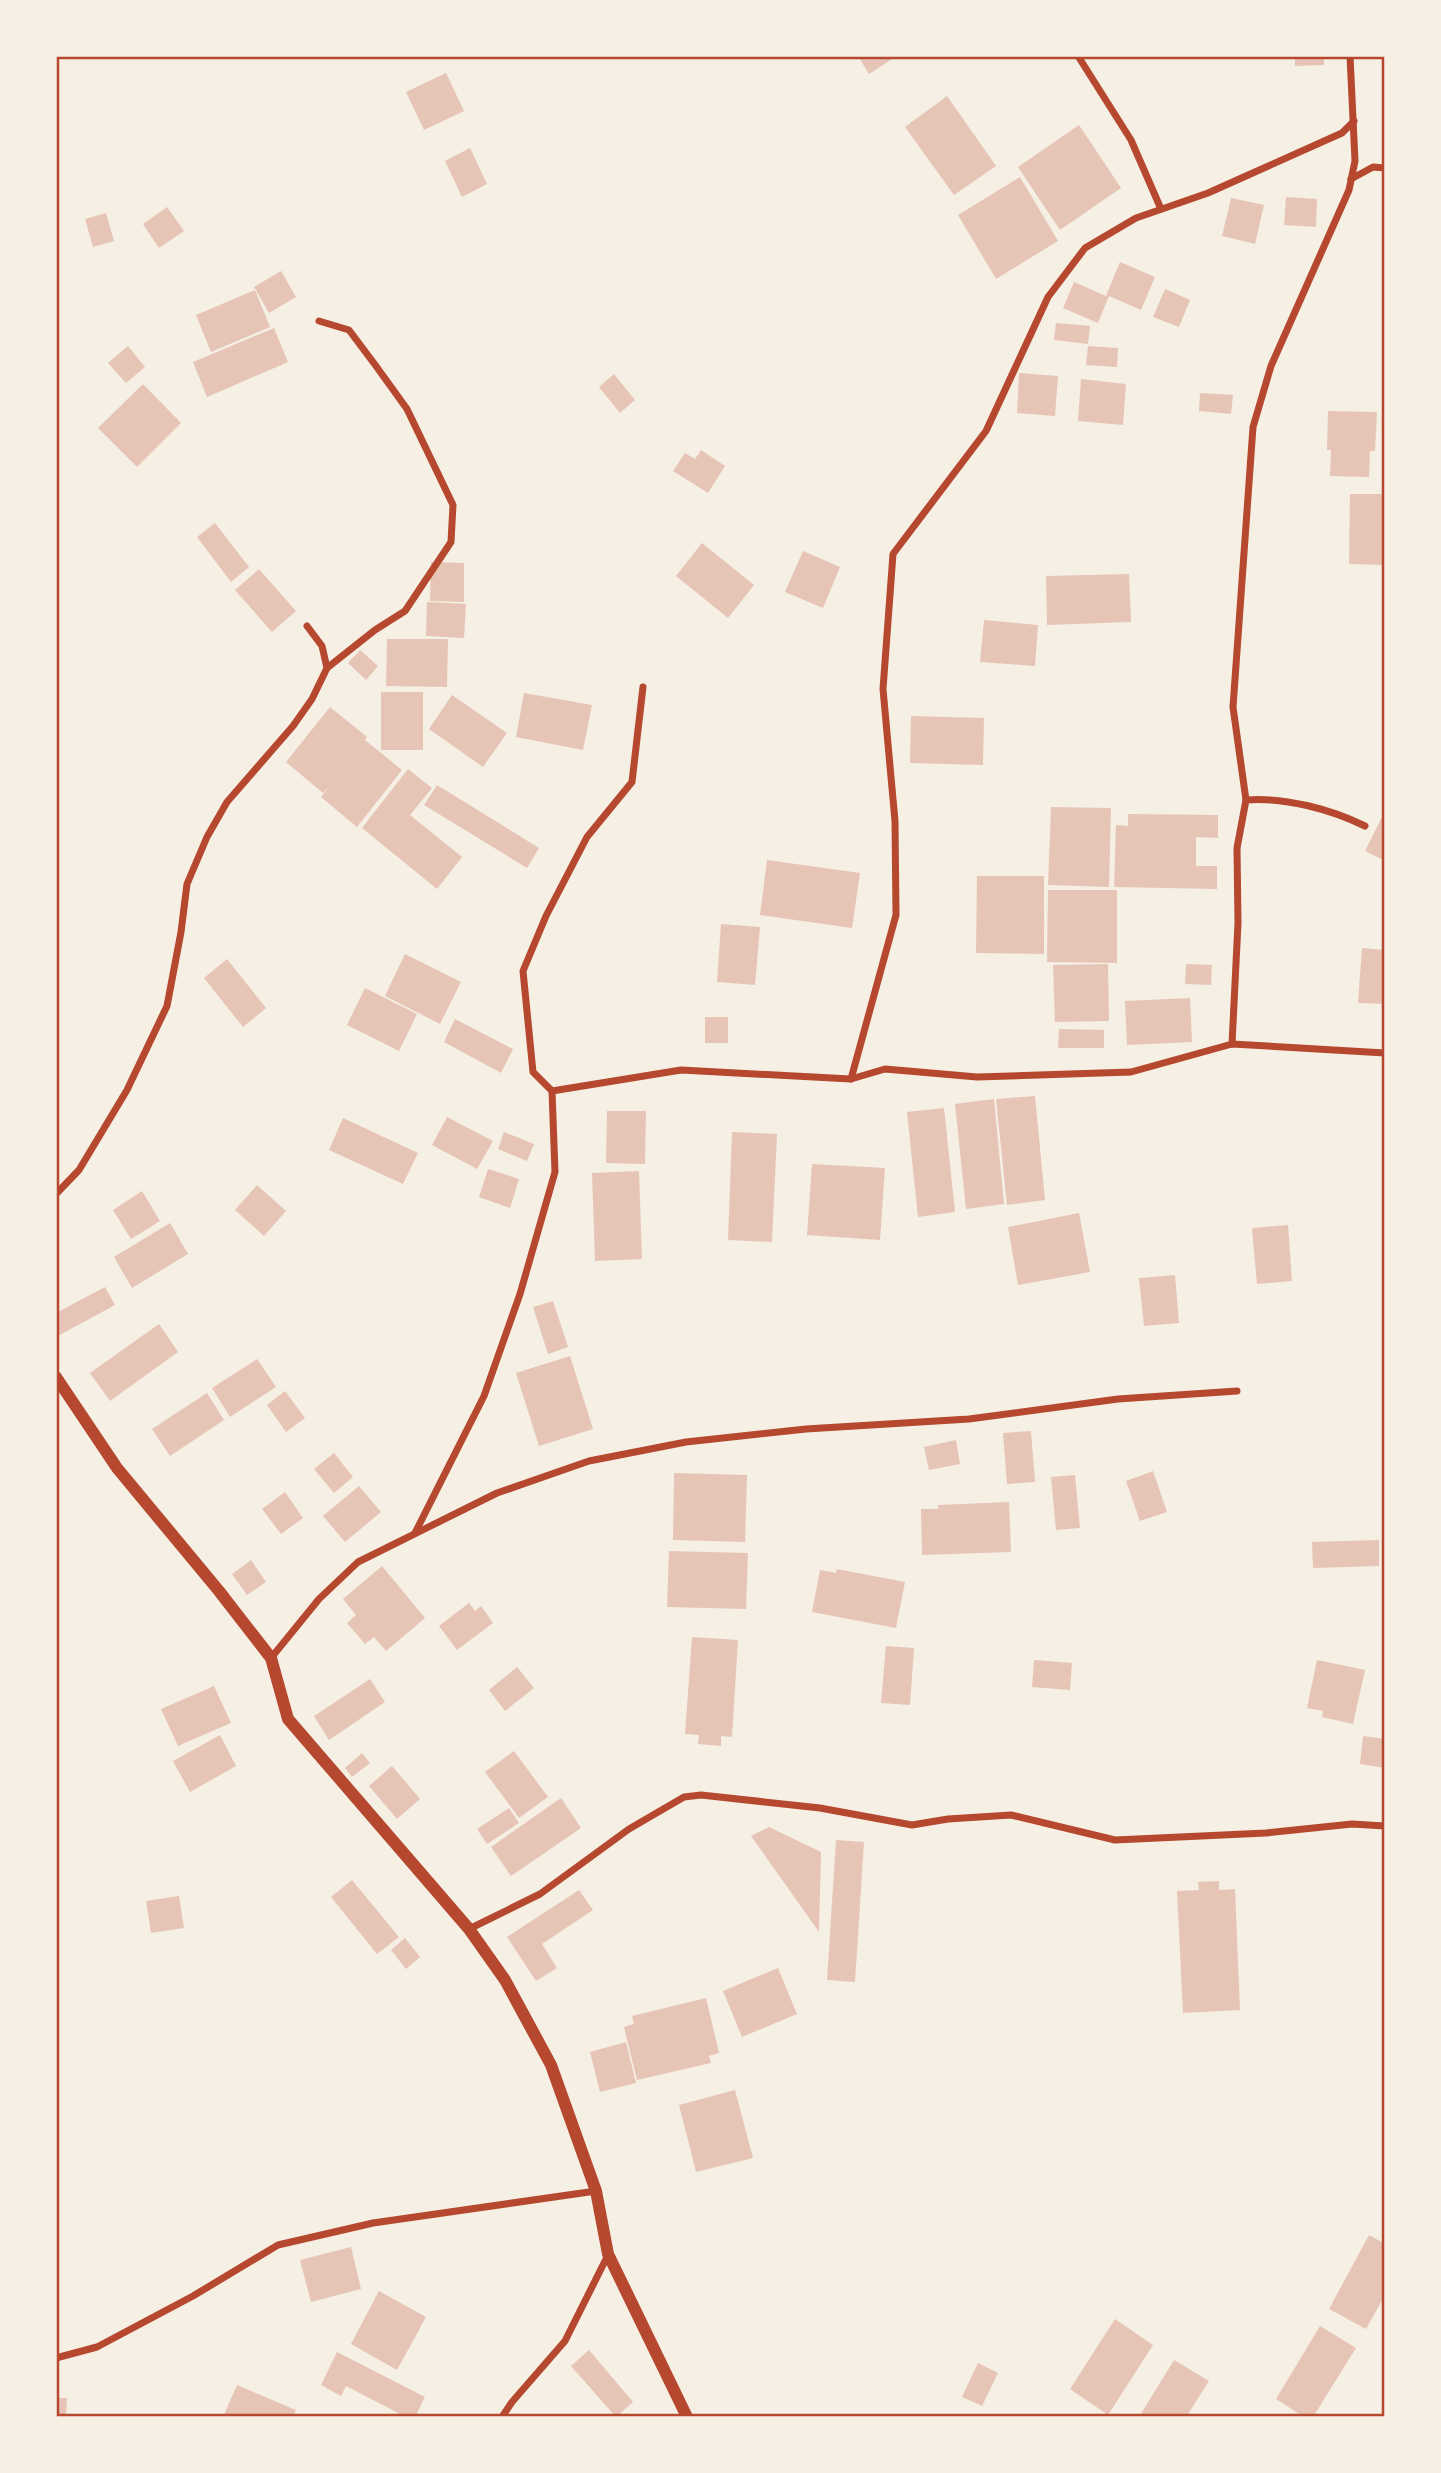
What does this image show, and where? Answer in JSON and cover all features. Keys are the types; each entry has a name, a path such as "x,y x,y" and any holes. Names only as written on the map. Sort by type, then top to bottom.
{"street":[{"path":"1079,56 1130,139 1161,209"},
{"path":"1232,1044 1238,923 1237,848 1246,800 1233,707 1253,427 1271,366 1351,179 1355,161 1350,56"},
{"path":"851,1079 896,915 895,821 883,689 893,554 986,431 1048,297 1085,248 1136,218 1208,193 1342,133 1354,121"},
{"path":"1351,179 1373,167 1385,168"},
{"path":"56,1195 79,1170 127,1090 167,1006 187,884 207,837 227,802 293,726 313,699 327,668 374,630 405,611 451,542 453,505 407,409 349,330 319,321"},
{"path":"307,626 322,646 327,668"},
{"path":"415,1534 484,1396 520,1294 555,1172 552,1091 533,1072 523,971 545,916 587,836 632,782 643,687"},
{"path":"1246,800 1266,799 1303,806 1343,815 1365,826"},
{"path":"552,1091 681,1070 851,1079 886,1069 977,1077 1131,1072 1232,1044 1385,1053"},
{"path":"56,1377 117,1468 271,1658 288,1719 468,1929 505,1980 551,2065 596,2191 608,2254 687,2417"},
{"path":"271,1658 319,1599 358,1562 497,1493 589,1461 686,1443 806,1429 969,1419 1118,1399 1237,1391"},
{"path":"468,1929 540,1894 629,1829 684,1797 701,1795 806,1806 912,1825 948,1819 1011,1815 1115,1840 1266,1833 1352,1824 1385,1826"},
{"path":"56,2358 97,2347 193,2296 278,2245 373,2223 596,2191"},
{"path":"502,2417 565,2341 608,2254"}],"building":[{"path":"858,56 897,56 869,74"},
{"path":"1295,56 1324,56 1324,65 1295,66"},
{"path":"446,73 464,111 424,130 406,92"},
{"path":"947,96 996,166 954,195 905,127"},
{"path":"1079,125 1121,188 1060,230 1018,167"},
{"path":"470,148 487,184 462,197 445,161"},
{"path":"1020,177 1058,241 996,279 958,215"},
{"path":"1286,197 1317,199 1316,227 1284,225"},
{"path":"1231,198 1264,205 1255,244 1222,236"},
{"path":"167,207 184,231 159,248 143,224"},
{"path":"106,213 114,241 93,247 85,219"},
{"path":"1120,262 1155,277 1141,310 1109,296 1098,323 1063,308 1074,282 1106,296"},
{"path":"281,271 296,297 269,313 254,287"},
{"path":"1165,289 1190,300 1179,327 1153,317"},
{"path":"255,290 270,327 211,352 196,315"},
{"path":"1056,323 1090,326 1088,344 1054,340"},
{"path":"274,328 288,362 207,397 193,362"},
{"path":"128,346 145,367 126,383 108,363"},
{"path":"1088,346 1118,348 1117,367 1086,365"},
{"path":"1019,373 1058,376 1055,416 1017,413"},
{"path":"614,374 635,400 620,413 599,387"},
{"path":"1081,379 1126,384 1123,425 1078,421"},
{"path":"143,384 181,423 137,467 98,428"},
{"path":"1200,393 1233,395 1231,414 1199,411"},
{"path":"1328,411 1377,412 1375,451 1370,451 1369,477 1330,476 1331,450 1327,450"},
{"path":"701,450 725,466 708,493 673,471 685,453 695,459"},
{"path":"1350,494 1385,494 1385,565 1349,564"},
{"path":"215,523 249,567 231,582 197,537"},
{"path":"702,543 754,585 728,618 676,576"},
{"path":"803,551 840,567 823,608 785,592"},
{"path":"431,562 464,563 464,602 430,601"},
{"path":"259,569 296,611 272,632 235,590"},
{"path":"1129,574 1131,622 1047,625 1046,576"},
{"path":"427,602 466,604 464,638 426,636"},
{"path":"984,620 1038,625 1035,666 980,662"},
{"path":"387,639 448,639 447,687 386,686"},
{"path":"360,650 378,666 366,680 348,663"},
{"path":"381,692 423,692 423,750 381,750"},
{"path":"524,693 592,705 583,750 516,737"},
{"path":"452,695 507,733 483,767 429,729"},
{"path":"330,707 402,770 357,827 321,797 329,787 323,793 286,762"},
{"path":"911,716 984,718 983,765 910,763"},
{"path":"408,769 432,788 410,815 462,857 437,889 362,828"},
{"path":"437,785 539,848 527,868 424,805"},
{"path":"1051,807 1111,808 1109,887 1048,885"},
{"path":"1385,811 1385,861 1365,851"},
{"path":"1128,814 1218,815 1218,838 1196,837 1196,866 1217,866 1217,889 1114,887 1116,825 1128,826"},
{"path":"767,860 860,873 852,928 760,915"},
{"path":"977,876 1044,876 1044,954 976,953"},
{"path":"1048,890 1117,890 1117,963 1047,962"},
{"path":"721,924 760,927 755,985 717,982"},
{"path":"1362,948 1385,950 1385,1004 1358,1003"},
{"path":"405,954 461,982 440,1024 385,996"},
{"path":"227,959 266,1008 243,1027 204,978"},
{"path":"1108,964 1109,1021 1055,1022 1053,965"},
{"path":"1186,964 1212,965 1211,985 1185,984"},
{"path":"365,988 417,1014 399,1051 347,1025"},
{"path":"1190,998 1192,1042 1127,1045 1125,1001"},
{"path":"705,1017 728,1017 728,1043 705,1043"},
{"path":"455,1019 513,1049 501,1073 444,1042"},
{"path":"1059,1029 1104,1030 1104,1048 1058,1048"},
{"path":"1035,1096 1045,1200 1007,1205 996,1099"},
{"path":"994,1099 1004,1204 966,1209 955,1104"},
{"path":"944,1108 955,1212 918,1217 907,1112"},
{"path":"607,1111 646,1111 645,1164 606,1163"},
{"path":"447,1117 493,1141 477,1169 432,1145"},
{"path":"343,1118 418,1153 403,1184 329,1150"},
{"path":"504,1132 534,1144 527,1161 498,1149"},
{"path":"732,1132 777,1134 772,1242 728,1240"},
{"path":"812,1164 885,1168 880,1240 807,1235"},
{"path":"488,1169 519,1179 510,1208 479,1197"},
{"path":"639,1171 642,1259 595,1261 592,1173"},
{"path":"257,1185 286,1211 264,1236 235,1210"},
{"path":"142,1191 160,1221 131,1239 113,1210"},
{"path":"1079,1213 1090,1272 1018,1285 1008,1227"},
{"path":"170,1223 188,1254 132,1288 114,1257"},
{"path":"1288,1225 1292,1281 1257,1284 1252,1228"},
{"path":"1175,1275 1179,1323 1144,1326 1139,1278"},
{"path":"105,1287 115,1305 56,1337 56,1313"},
{"path":"553,1301 568,1347 548,1354 533,1307"},
{"path":"159,1324 178,1352 110,1401 90,1373"},
{"path":"570,1356 593,1429 539,1446 516,1373"},
{"path":"257,1359 276,1387 230,1417 212,1388"},
{"path":"285,1391 305,1418 286,1432 267,1405"},
{"path":"207,1393 224,1420 170,1456 152,1429"},
{"path":"1031,1431 1035,1482 1007,1484 1003,1433"},
{"path":"956,1440 960,1464 929,1470 924,1447"},
{"path":"334,1453 353,1477 334,1493 314,1469"},
{"path":"1153,1471 1167,1512 1140,1521 1126,1481"},
{"path":"674,1473 747,1475 745,1542 673,1540"},
{"path":"1075,1475 1080,1528 1056,1530 1051,1477"},
{"path":"359,1486 381,1512 345,1542 323,1516"},
{"path":"285,1492 303,1518 281,1534 262,1509"},
{"path":"1009,1502 1011,1552 922,1555 921,1509 938,1509 938,1505"},
{"path":"1379,1540 1379,1566 1313,1568 1312,1542"},
{"path":"669,1551 748,1553 746,1609 667,1607"},
{"path":"251,1560 266,1582 247,1595 232,1574"},
{"path":"382,1566 425,1618 386,1651 374,1637 365,1644 347,1623 356,1615 343,1599"},
{"path":"837,1569 905,1582 896,1628 812,1612 820,1570 836,1573"},
{"path":"469,1603 475,1611 481,1606 493,1623 457,1650 439,1626"},
{"path":"692,1637 738,1640 732,1737 721,1736 721,1746 698,1744 699,1735 685,1734"},
{"path":"886,1646 914,1648 910,1705 881,1703"},
{"path":"1034,1660 1072,1663 1070,1690 1032,1687"},
{"path":"1317,1660 1365,1670 1353,1724 1322,1717 1323,1711 1307,1708"},
{"path":"517,1667 534,1688 505,1711 489,1690"},
{"path":"370,1679 385,1702 329,1740 314,1716"},
{"path":"214,1686 231,1723 178,1746 161,1709"},
{"path":"220,1735 236,1766 190,1792 173,1761"},
{"path":"1363,1736 1385,1739 1385,1768 1360,1764"},
{"path":"514,1751 548,1797 519,1818 485,1772"},
{"path":"362,1753 370,1763 352,1777 345,1768"},
{"path":"392,1766 420,1799 397,1819 369,1786"},
{"path":"561,1798 581,1828 511,1876 491,1847"},
{"path":"509,1808 519,1823 487,1844 477,1829"},
{"path":"769,1827 821,1852 819,1932 751,1836"},
{"path":"836,1840 864,1842 855,1982 827,1980"},
{"path":"352,1880 399,1937 377,1954 331,1897"},
{"path":"1219,1881 1219,1890 1235,1889 1240,2010 1183,2013 1177,1891 1199,1890 1198,1882"},
{"path":"579,1890 593,1910 542,1944 557,1968 536,1981 507,1937"},
{"path":"179,1896 184,1928 151,1933 146,1901"},
{"path":"405,1938 420,1957 406,1969 391,1950"},
{"path":"778,1968 797,2014 742,2037 723,1991"},
{"path":"706,1998 719,2053 709,2056 711,2063 637,2080 624,2027 634,2024 632,2016"},
{"path":"626,2042 636,2083 600,2092 590,2052"},
{"path":"735,2090 753,2158 696,2172 679,2105"},
{"path":"1369,2235 1385,2244 1385,2295 1366,2329 1329,2309"},
{"path":"351,2247 361,2289 311,2302 300,2260"},
{"path":"379,2291 426,2317 397,2370 351,2344"},
{"path":"1115,2319 1153,2345 1108,2415 1070,2389"},
{"path":"1320,2326 1356,2348 1313,2417 1304,2417 1276,2399"},
{"path":"589,2350 633,2402 616,2417 571,2366"},
{"path":"337,2352 425,2397 415,2417 406,2417 346,2386 341,2396 321,2385"},
{"path":"1174,2360 1209,2381 1186,2417 1139,2417"},
{"path":"978,2363 998,2373 982,2406 962,2397"},
{"path":"237,2385 296,2410 293,2417 223,2417"},
{"path":"56,2398 67,2398 66,2417 56,2417"}]}
